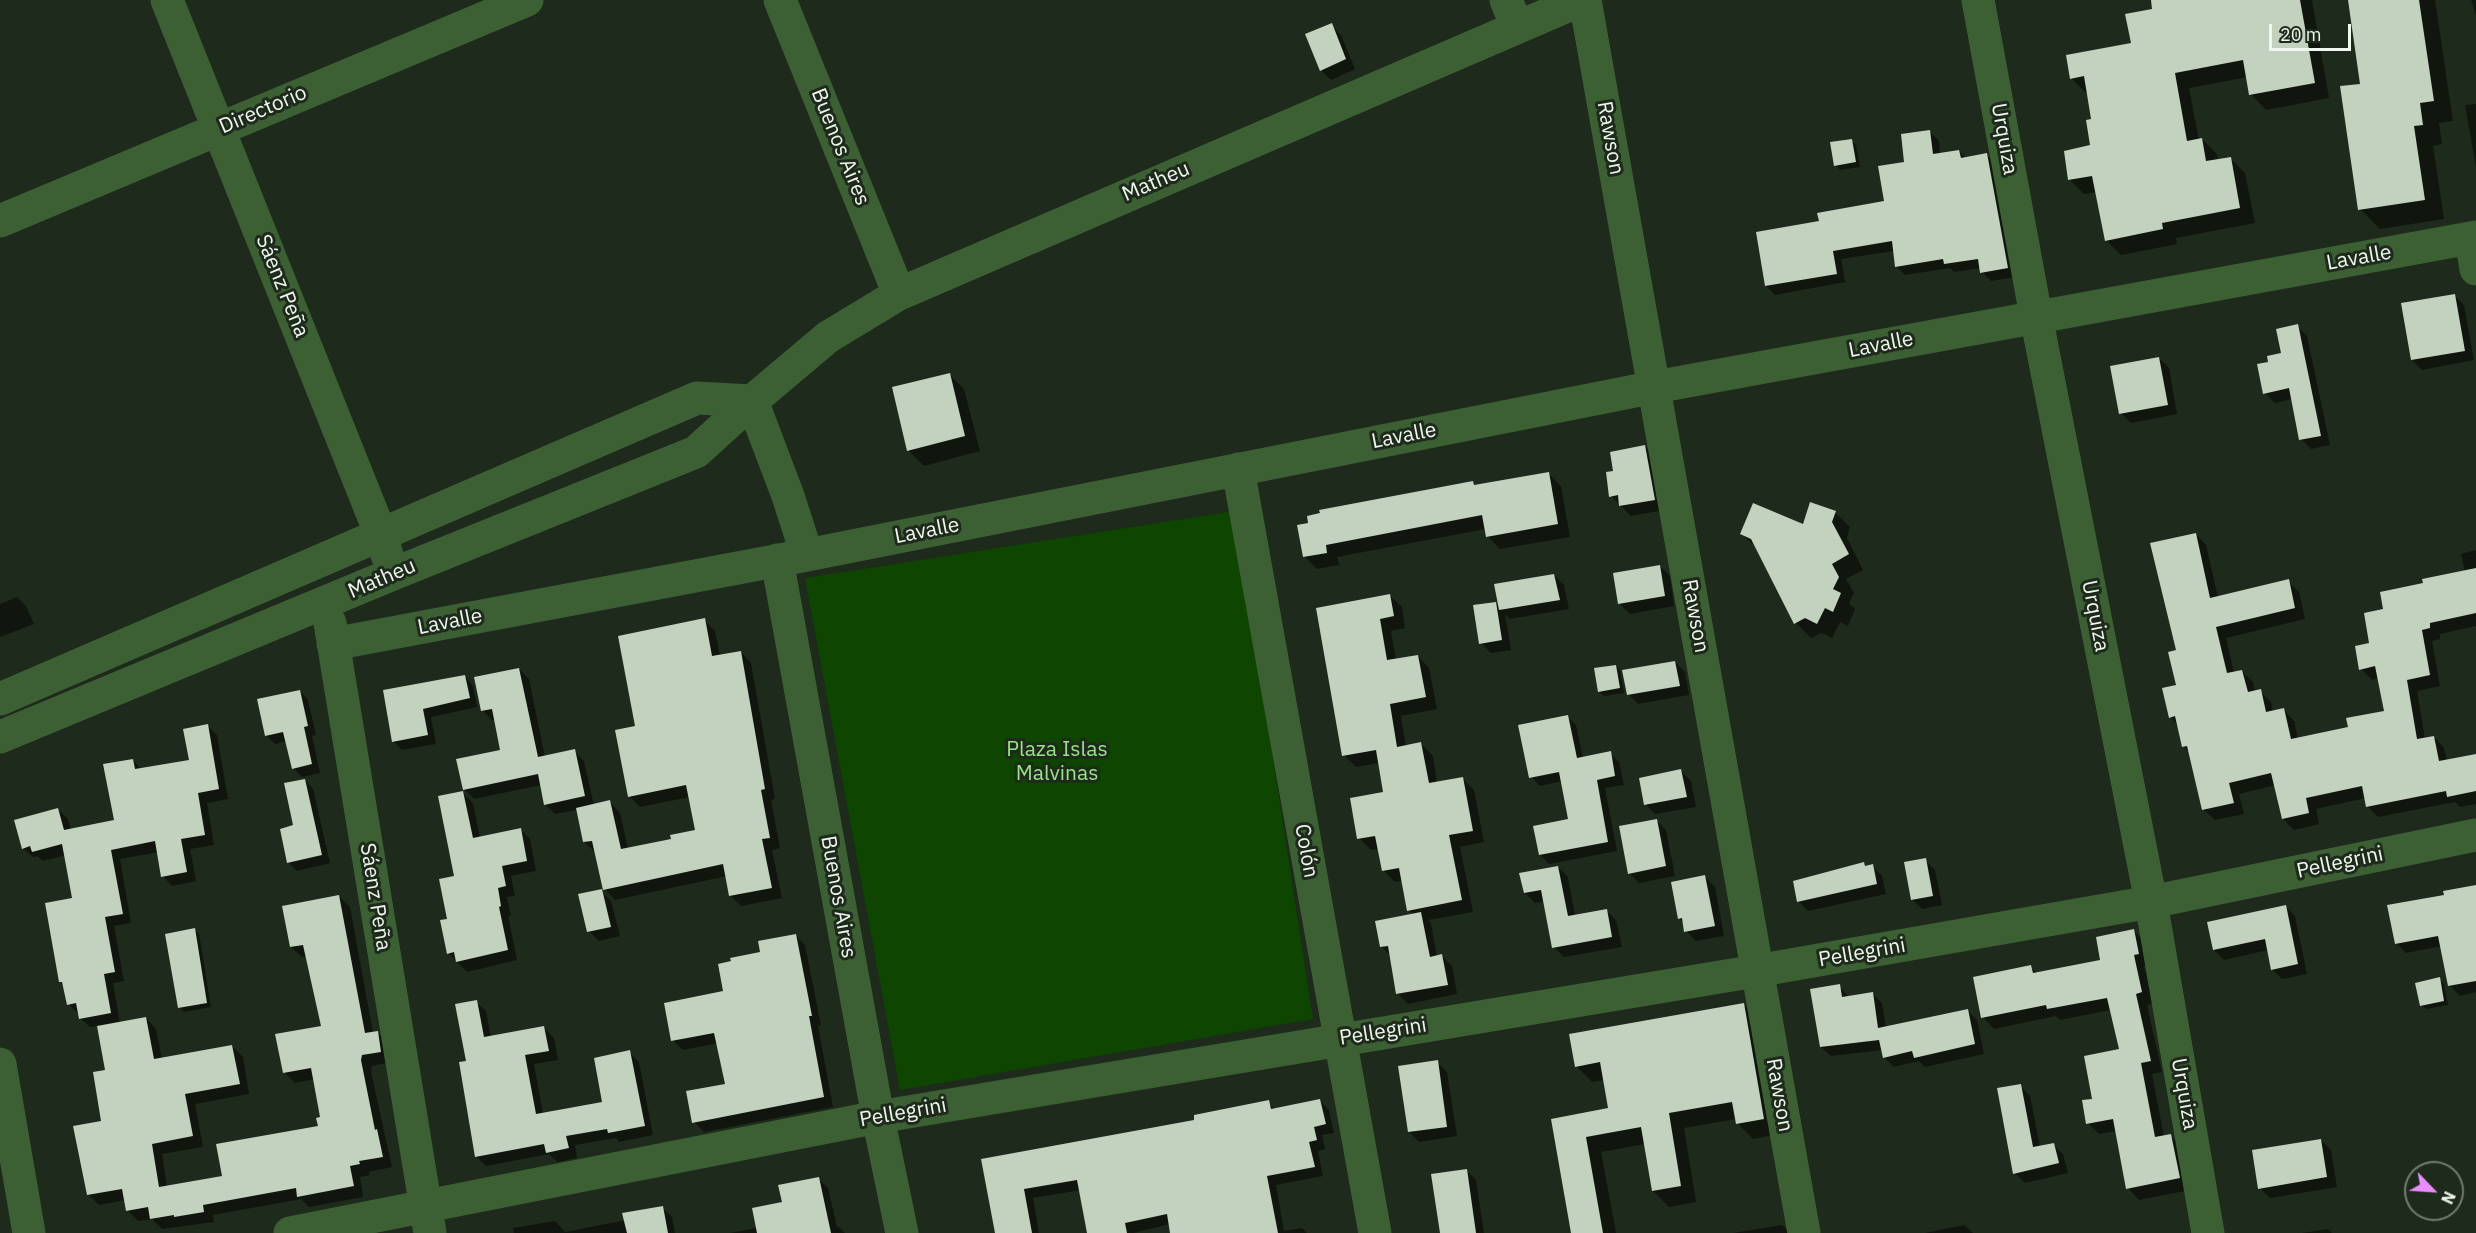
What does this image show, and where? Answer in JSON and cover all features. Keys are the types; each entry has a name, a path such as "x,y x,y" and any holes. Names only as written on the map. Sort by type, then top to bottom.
{"street":[{"name":"Sáenz Peña","path":"167,0 381,535 393,574"},
{"name":"Directorio","path":"0,221 527,0"},
{"name":"Buenos Aires","path":"780,0 899,294"},
{"name":"Matheu","path":"0,737 393,574 696,452 828,337 899,294 1511,13 1583,0"},
{"name":"Rawson","path":"1583,0 1655,387 1756,971 1804,1233"},
{"name":"Urquiza","path":"1978,0 2036,316 2151,902 2208,1233"},
{"name":"Lavalle","path":"333,644 792,558 1655,387 2036,316 2474,248"},
{"name":"Matheu","path":"0,699 698,398 752,401"},
{"name":"Buenos Aires","path":"752,401 788,496 792,558 878,1117 902,1233"},
{"name":"Colón","path":"1238,469 1375,1233"},
{"name":"Sáenz Peña","path":"309,565 327,602 427,1219"},
{"name":"Pellegrini","path":"290,1233 427,1219 878,1117 1756,971 2151,902 2476,835"},
{"path":"0,1064 29,1233"}],"green space":[{"name":"Plaza Islas Malvinas","path":"1235,511 1313,1019 900,1090 805,578"}],"building":[{"path":"2151,0 2300,0 2315,83 2249,95 2243,60 2175,73 2187,141 2202,138 2206,161 2231,157 2240,208 2162,223 2163,229 2105,241 2092,176 2068,180 2064,151 2090,145 2086,120 2091,119 2084,76 2070,79 2066,55 2131,43 2125,14 2152,9"},
{"path":"2348,0 2419,0 2434,101 2420,103 2423,125 2414,126 2425,200 2358,210 2340,86 2360,84"},
{"path":"1332,23 1346,59 1320,71 1305,34"},
{"path":"1930,130 1933,154 1959,150 1961,158 1987,153 2008,268 1980,273 1978,259 1944,264 1943,259 1895,267 1892,241 1833,251 1837,274 1765,286 1756,232 1819,221 1817,213 1884,201 1878,166 1904,162 1901,134"},
{"path":"1852,139 1856,162 1834,166 1830,142"},
{"path":"2455,294 2465,351 2411,360 2401,303"},
{"path":"2298,324 2321,436 2299,440 2289,388 2263,394 2257,364 2268,362 2267,356 2281,353 2276,329"},
{"path":"2159,357 2168,405 2119,414 2110,366"},
{"path":"950,373 965,436 907,451 892,387"},
{"path":"1645,445 1655,500 1619,506 1618,495 1609,497 1606,472 1613,471 1610,452"},
{"path":"1549,472 1558,524 1486,537 1482,515 1326,545 1327,553 1303,557 1297,525 1308,523 1307,516 1320,513 1319,510 1473,481 1474,485"},
{"path":"1810,502 1836,511 1832,522 1849,554 1832,564 1839,577 1833,589 1841,593 1833,612 1825,608 1817,624 1805,618 1794,624 1751,539 1740,534 1753,503 1803,524"},
{"path":"2196,533 2210,598 2289,579 2295,608 2216,627 2227,673 2242,670 2248,692 2261,689 2266,712 2284,708 2291,739 2348,727 2346,718 2384,711 2375,666 2359,670 2355,646 2369,643 2364,613 2383,609 2380,592 2423,583 2422,579 2476,568 2476,613 2430,623 2430,628 2422,630 2430,675 2407,680 2417,739 2434,736 2439,761 2476,754 2476,791 2447,797 2446,791 2366,807 2362,786 2306,798 2309,813 2282,819 2271,773 2229,783 2234,803 2202,810 2187,746 2182,747 2175,716 2169,718 2162,688 2176,685 2168,652 2176,650 2150,543"},
{"path":"1660,565 1665,596 1618,604 1613,573"},
{"path":"1554,574 1560,600 1499,610 1494,584"},
{"path":"1390,594 1394,616 1380,619 1387,660 1418,655 1426,697 1390,704 1397,747 1421,742 1429,783 1463,777 1473,831 1449,835 1462,900 1407,911 1399,868 1382,871 1375,836 1357,839 1350,798 1383,792 1376,750 1342,756 1316,608"},
{"path":"1496,602 1502,640 1479,644 1473,605"},
{"path":"705,618 712,656 741,651 765,789 761,790 770,838 762,839 772,888 729,896 723,864 603,890 592,841 583,842 576,808 610,800 621,849 671,839 670,835 695,830 686,785 628,797 615,730 635,726 618,636"},
{"path":"1675,661 1680,686 1627,695 1622,670"},
{"path":"1616,665 1620,688 1598,692 1594,668"},
{"path":"519,668 538,757 575,749 585,796 544,805 538,774 463,790 456,759 500,750 492,709 481,711 474,677"},
{"path":"465,675 470,698 423,709 428,735 392,742 383,690"},
{"path":"300,690 308,726 304,727 312,764 292,769 283,732 265,736 257,699"},
{"path":"1568,715 1577,758 1611,751 1615,776 1597,780 1608,842 1539,855 1533,826 1568,819 1559,772 1529,778 1518,725"},
{"path":"208,724 219,789 198,793 205,835 181,839 187,872 161,877 155,841 111,850 123,914 105,917 115,972 104,974 111,1013 79,1019 76,1003 67,1005 62,982 59,982 45,903 72,898 62,844 32,852 30,846 22,849 14,820 58,808 64,830 114,820 103,764 133,759 135,769 189,760 183,729"},
{"path":"1681,769 1687,797 1644,805 1639,778"},
{"path":"305,779 322,855 287,863 280,829 293,825 284,783"},
{"path":"463,791 473,838 521,828 527,861 502,866 506,886 498,888 501,906 499,907 508,950 456,962 454,952 447,954 440,920 447,919 439,879 454,876 438,796"},
{"path":"1657,819 1666,866 1628,874 1619,826"},
{"path":"1926,858 1933,896 1911,900 1904,862"},
{"path":"1864,862 1865,866 1873,864 1877,884 1797,902 1793,881"},
{"path":"1558,866 1568,916 1607,909 1612,937 1552,948 1541,890 1524,893 1519,873"},
{"path":"1705,875 1715,926 1684,932 1682,918 1678,919 1671,882"},
{"path":"2476,885 2476,981 2448,986 2438,936 2395,944 2387,905 2444,895 2443,891"},
{"path":"602,889 611,927 587,932 578,894"},
{"path":"339,895 365,1033 378,1031 381,1052 362,1055 361,1060 375,1130 377,1129 383,1157 359,1161 360,1164 350,1166 354,1186 297,1197 296,1188 203,1205 204,1212 174,1217 174,1215 150,1219 148,1207 126,1211 122,1189 87,1195 73,1126 101,1121 93,1072 105,1070 97,1026 146,1017 154,1059 232,1045 240,1084 185,1094 193,1136 152,1144 159,1187 222,1176 216,1144 318,1126 316,1118 320,1117 311,1068 283,1073 275,1034 321,1026 303,945 290,947 282,906"},
{"path":"2286,905 2298,964 2271,970 2265,939 2213,950 2207,922"},
{"path":"1421,912 1430,957 1442,954 1448,985 1396,994 1388,946 1380,947 1375,921"},
{"path":"195,928 207,1003 178,1008 165,934"},
{"path":"2134,929 2139,954 2134,955 2142,992 2136,994 2151,1061 2141,1063 2155,1137 2171,1134 2180,1178 2126,1189 2113,1119 2086,1124 2082,1100 2092,1099 2084,1056 2119,1049 2107,998 2047,1009 2046,1005 1981,1018 1973,977 2031,965 2033,973 2100,960 2096,937"},
{"path":"796,934 812,1016 809,1016 824,1097 692,1123 686,1091 725,1084 714,1033 671,1041 664,1003 723,991 718,964 731,961 730,958 760,952 758,941"},
{"path":"2440,977 2444,1001 2420,1006 2415,983"},
{"path":"1840,984 1842,997 1873,992 1878,1028 1968,1009 1975,1044 1914,1058 1912,1051 1883,1058 1879,1040 1820,1047 1810,989"},
{"path":"477,1000 484,1037 544,1026 549,1051 525,1055 536,1114 602,1102 594,1058 630,1050 645,1126 608,1133 607,1129 566,1136 569,1148 546,1153 544,1144 475,1157 459,1062 466,1061 455,1004"},
{"path":"1744,1003 1764,1119 1736,1124 1732,1102 1669,1113 1681,1186 1652,1191 1641,1127 1586,1137 1603,1233 1571,1233 1551,1119 1608,1108 1600,1062 1575,1067 1569,1034"},
{"path":"1438,1060 1447,1127 1408,1132 1398,1066"},
{"path":"2021,1084 2033,1147 2054,1143 2059,1163 2013,1174 1997,1088"},
{"path":"1320,1099 1326,1124 1314,1127 1317,1140 1309,1142 1315,1167 1267,1176 1278,1233 1170,1233 1167,1214 1125,1223 1127,1233 1087,1233 1077,1180 1024,1189 1032,1233 995,1233 981,1159 1194,1120 1194,1115 1269,1100 1271,1109"},
{"path":"2321,1139 2327,1177 2258,1189 2252,1150"},
{"path":"1467,1169 1476,1233 1440,1233 1431,1174"},
{"path":"819,1177 831,1233 757,1233 752,1208 782,1202 778,1185"},
{"path":"663,1206 668,1233 627,1233 622,1213"}]}
